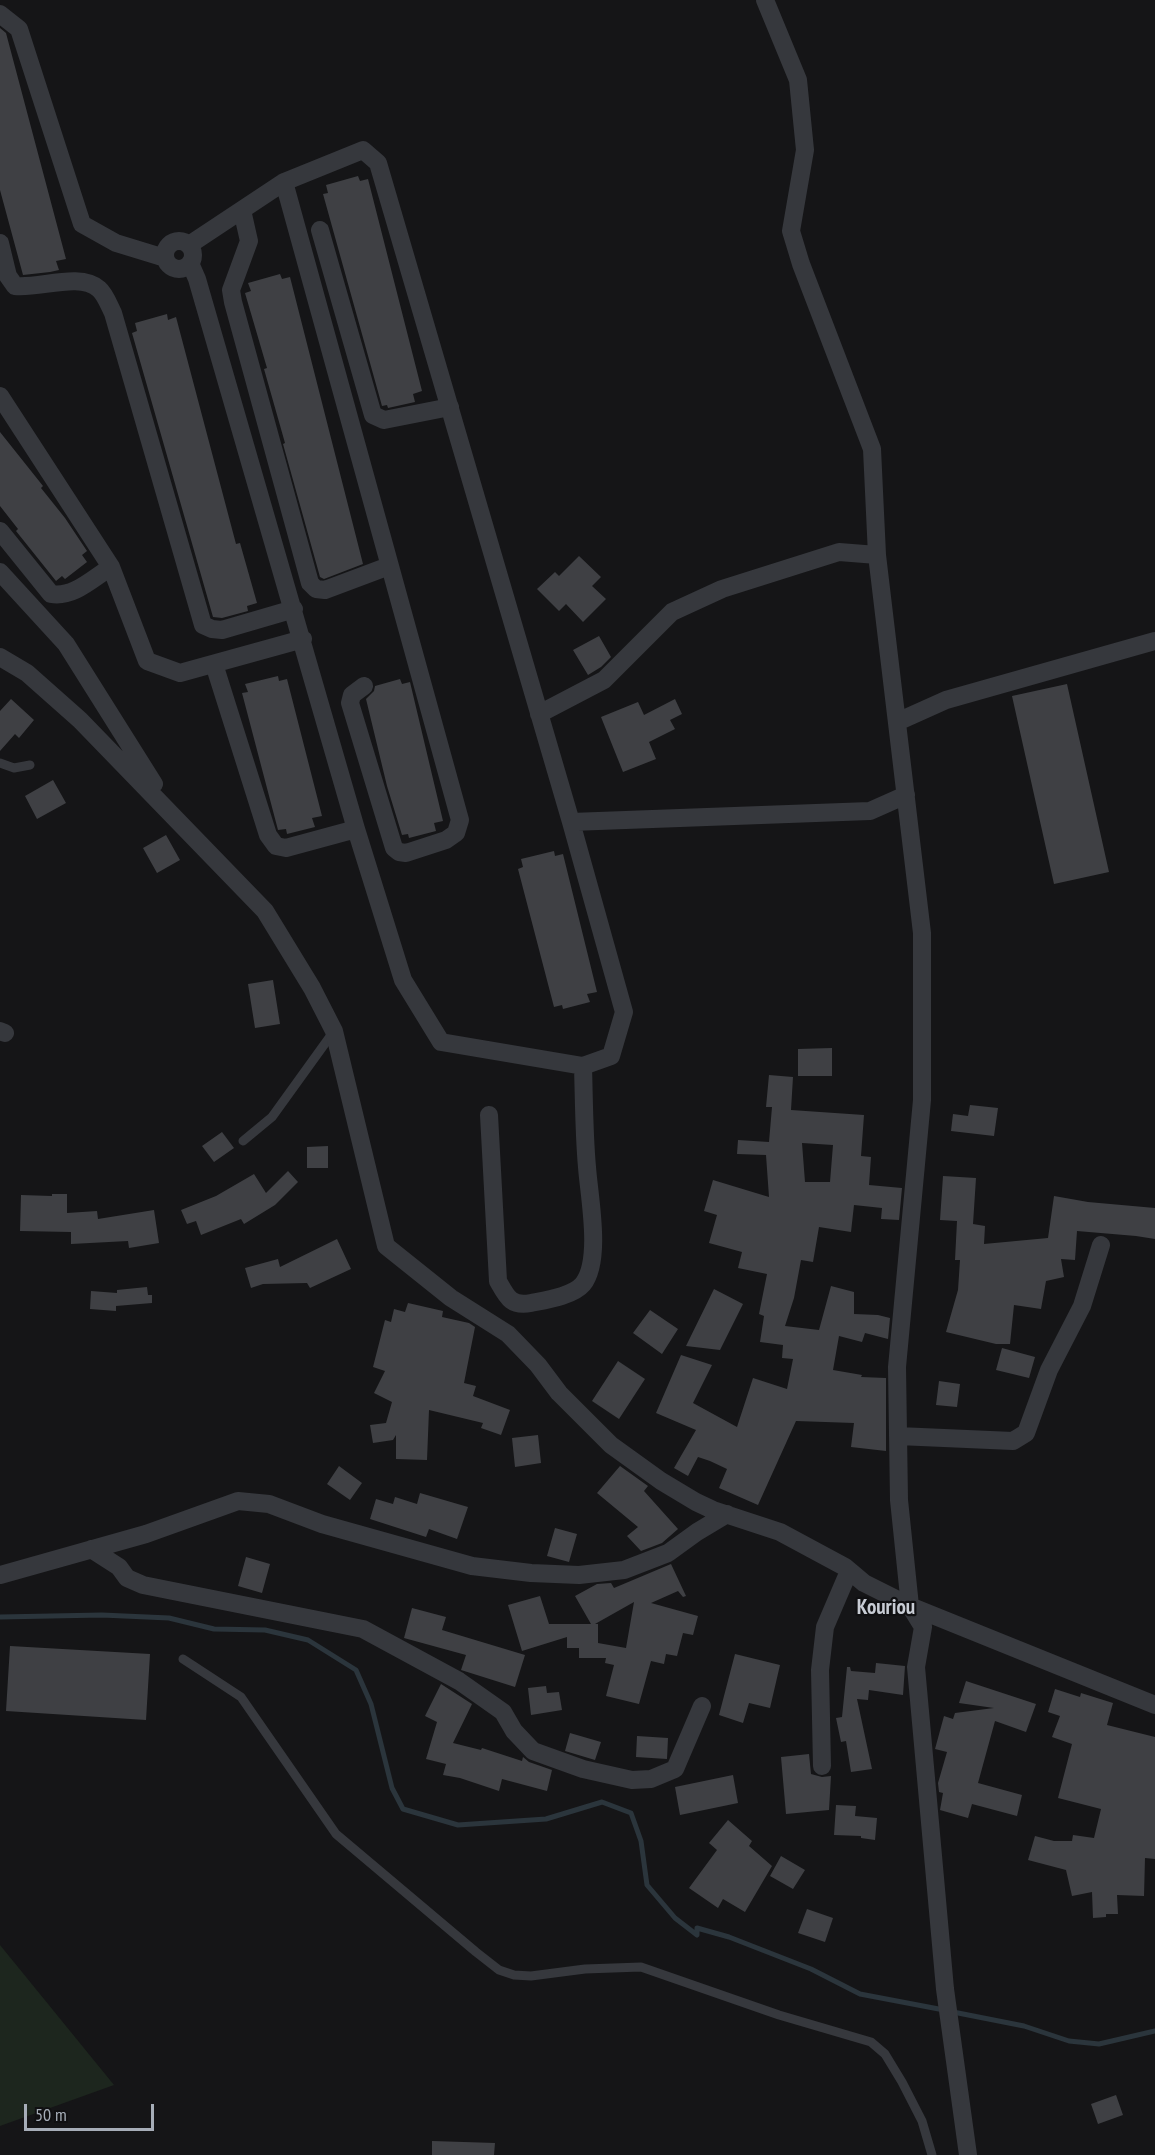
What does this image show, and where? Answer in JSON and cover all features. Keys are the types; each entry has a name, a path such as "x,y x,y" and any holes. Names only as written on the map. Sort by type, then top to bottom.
{"street":[{"path":"765,0 798,80 805,150 791,231 801,264 872,449 877,555 922,933 922,1100 897,1367 899,1500 910,1606 923,1628 916,1667 945,1989 968,2155"},
{"path":"0,14 19,29 82,224 116,243 165,258 166,262 174,268 183,268 189,254 242,210 284,182 363,150 378,163 571,822 624,1012 611,1056 583,1066 441,1041 403,980 356,829 303,639 189,254"},
{"path":"284,182 460,820 456,832 446,840 406,853 394,848 350,704 352,695 364,686"},
{"path":"242,210 249,241 231,290 233,302 310,583 316,589 325,590 389,567"},
{"path":"320,230 373,415 384,420 450,407"},
{"path":"0,243 8,276 15,286 73,281 90,282 101,290 113,313 203,625 222,630 294,609"},
{"path":"0,396 111,567 147,661 180,673 303,639"},
{"path":"0,531 51,594 62,596 70,593 111,567"},
{"path":"539,714 604,680 672,612 722,589 839,552 877,555"},
{"path":"0,572 66,644 175,816"},
{"path":"897,722 945,700 1155,641"},
{"path":"0,657 27,674 80,720 265,911 312,988 334,1031 386,1246 451,1298 508,1334 538,1365 559,1393 611,1445 661,1481 696,1502 780,1532 864,1582 910,1606 1155,1705"},
{"path":"214,664 268,835 276,846 286,848 356,829"},
{"path":"571,822 870,811 906,795"},
{"path":"489,1115 498,1281 507,1299 521,1305 562,1296 582,1285 590,1267 594,1225 586,1166 583,1066"},
{"path":"898,1436 1013,1441 1026,1433 1049,1371 1082,1306 1101,1245"},
{"path":"0,1575 146,1534 238,1501 269,1504 322,1524 472,1566 531,1573 579,1575 624,1570 668,1552 727,1514"},
{"path":"91,1550 119,1567 127,1578 143,1585 363,1629 459,1681 503,1712 514,1731 533,1751 583,1769 632,1780 651,1779 675,1769 702,1706"},
{"path":"822,1766 820,1670 825,1626 849,1571"}],"lane":[{"path":"0,763 14,768 30,765"},
{"path":"243,1142 272,1118 334,1031"},
{"path":"183,1659 241,1697 336,1834 500,1970 514,1975 531,1976 585,1969 641,1967 779,2015 871,2042 885,2054 902,2082 922,2121 932,2155"}],"shaded area":[{"path":"0,1945 114,2085 0,2126"}],"building":[{"path":"0,28 6,33 66,259 56,261 59,270 23,275 0,190"},
{"path":"358,176 360,181 368,179 422,391 413,394 415,402 388,408 387,405 382,406 323,194 328,193 326,185"},
{"path":"280,274 282,279 290,277 363,564 324,579 320,577 283,444 285,443 264,369 267,368 245,293 251,291 248,283"},
{"path":"167,314 168,320 176,317 236,544 240,543 257,603 247,606 248,611 222,618 213,617 132,333 137,331 135,323"},
{"path":"0,432 43,486 41,488 87,551 82,555 87,562 65,579 62,576 56,581 16,531 18,529 0,506"},
{"path":"579,556 601,577 592,586 606,599 583,622 566,604 559,611 537,589 555,572 559,576"},
{"path":"599,636 611,657 588,675 573,650"},
{"path":"278,676 279,681 287,679 322,816 312,818 315,827 287,834 286,829 278,830 242,693 248,692 245,684"},
{"path":"400,679 402,684 410,682 443,821 434,823 436,831 409,838 408,834 402,835 387,786 366,699 374,691 375,686"},
{"path":"1067,684 1109,872 1054,884 1012,696"},
{"path":"11,699 34,720 19,738 15,734 0,751 0,711"},
{"path":"675,699 682,714 670,720 675,729 649,742 656,759 623,772 601,717 638,702 644,715"},
{"path":"53,780 66,803 37,819 25,796"},
{"path":"166,835 180,860 157,873 143,848"},
{"path":"554,851 555,856 563,854 597,992 587,994 590,1002 563,1009 562,1005 554,1007 518,869 523,867 521,859"},
{"path":"273,980 280,1024 255,1028 248,984"},
{"path":"832,1048 832,1076 798,1076 798,1049"},
{"path":"769,1075 793,1077 791,1110 864,1115 861,1156 871,1157 869,1185 902,1188 899,1220 881,1219 882,1208 854,1205 851,1232 819,1227 813,1262 801,1260 794,1298 785,1326 819,1330 831,1286 854,1292 854,1314 890,1318 888,1339 865,1333 862,1342 839,1336 833,1370 862,1375 861,1377 886,1378 886,1451 851,1447 854,1423 796,1421 758,1505 719,1488 727,1469 710,1461 698,1457 688,1476 674,1468 696,1430 656,1413 681,1355 712,1365 693,1403 737,1427 753,1378 787,1389 793,1359 782,1358 783,1345 760,1342 764,1316 759,1314 767,1274 738,1268 742,1252 709,1243 717,1215 704,1211 713,1180 769,1197 766,1155 737,1154 738,1140 769,1142 772,1107 766,1107","holes":["802,1143 833,1145 830,1182 805,1182"]},
{"path":"970,1105 998,1108 994,1136 951,1131 953,1114 968,1116"},
{"path":"222,1132 234,1148 214,1162 202,1146"},
{"path":"328,1146 328,1168 307,1168 307,1147"},
{"path":"288,1171 298,1182 275,1205 244,1224 241,1219 201,1235 196,1221 187,1224 181,1210 216,1196 254,1174 266,1193"},
{"path":"943,1176 976,1178 973,1224 985,1226 984,1244 1048,1238 1054,1196 1088,1202 1155,1208 1155,1239 1077,1231 1075,1260 1061,1259 1064,1277 1046,1281 1041,1309 1014,1305 1010,1344 996,1344 946,1332 958,1290 960,1260 955,1260 957,1221 940,1220"},
{"path":"52,1194 67,1194 67,1213 97,1211 98,1219 154,1210 159,1243 129,1248 128,1241 71,1244 71,1232 20,1231 21,1195 52,1196"},
{"path":"337,1239 351,1269 310,1288 307,1283 263,1284 251,1288 245,1268 278,1259 280,1267"},
{"path":"147,1287 148,1295 152,1295 152,1303 116,1306 116,1311 90,1309 91,1291 117,1293 117,1290"},
{"path":"714,1289 743,1304 720,1350 686,1346"},
{"path":"408,1303 443,1311 442,1317 469,1323 475,1327 464,1383 476,1386 473,1396 510,1410 501,1435 481,1428 483,1423 429,1410 427,1460 396,1459 396,1435 393,1440 373,1443 370,1425 386,1423 392,1402 374,1393 385,1371 373,1367 385,1320 391,1322 394,1309 405,1312"},
{"path":"650,1310 678,1329 662,1354 633,1333"},
{"path":"1002,1348 1035,1357 1029,1378 996,1370"},
{"path":"618,1361 645,1379 619,1419 592,1401"},
{"path":"939,1381 960,1384 957,1407 936,1405"},
{"path":"538,1435 541,1463 515,1467 512,1438"},
{"path":"339,1466 362,1483 350,1500 327,1484"},
{"path":"620,1466 648,1486 644,1491 678,1529 662,1543 641,1551 627,1536 638,1527 597,1493"},
{"path":"420,1493 468,1507 457,1539 429,1529 426,1537 370,1519 376,1499 393,1504 395,1497 417,1504"},
{"path":"555,1528 577,1534 569,1562 547,1556"},
{"path":"246,1557 270,1564 262,1593 238,1586"},
{"path":"671,1564 686,1596 683,1597 678,1591 651,1603 698,1616 693,1635 683,1633 677,1656 666,1654 664,1664 651,1661 639,1704 606,1696 614,1665 605,1663 606,1658 579,1658 579,1648 567,1648 567,1637 522,1651 508,1605 540,1596 549,1624 591,1624 575,1596 597,1584 611,1583 614,1588","holes":["634,1602 626,1648 598,1643 598,1624 595,1624"]},
{"path":"412,1608 446,1617 442,1630 525,1655 515,1687 461,1670 466,1655 404,1638"},
{"path":"10,1646 150,1654 146,1720 6,1711"},
{"path":"735,1654 780,1665 770,1708 749,1703 743,1723 719,1715"},
{"path":"876,1663 905,1666 903,1695 869,1690 868,1700 857,1699 872,1769 851,1772 846,1741 841,1742 836,1718 842,1717 847,1667 850,1667 851,1671 875,1673"},
{"path":"966,1681 1036,1704 1026,1732 995,1721 978,1783 1022,1795 1017,1816 972,1804 968,1818 940,1810 943,1793 939,1792 938,1783 947,1752 935,1749 944,1716 953,1719 955,1713 994,1708 959,1703"},
{"path":"441,1684 472,1704 453,1743 481,1750 482,1748 522,1761 523,1757 529,1762 552,1770 547,1791 502,1779 499,1791 443,1775 446,1764 426,1759 437,1722 425,1716"},
{"path":"546,1686 547,1693 559,1692 562,1710 531,1715 528,1688"},
{"path":"1055,1689 1080,1697 1081,1693 1113,1703 1107,1725 1155,1737 1155,1859 1145,1858 1144,1896 1117,1895 1118,1914 1106,1914 1106,1917 1093,1918 1092,1892 1072,1896 1066,1870 1028,1860 1035,1836 1054,1841 1072,1841 1073,1835 1094,1838 1101,1809 1058,1798 1072,1744 1052,1737 1060,1716 1048,1712"},
{"path":"570,1733 601,1742 595,1760 565,1751"},
{"path":"637,1736 668,1738 667,1759 636,1757"},
{"path":"809,1754 811,1774 822,1777 831,1776 829,1810 786,1814 781,1757"},
{"path":"733,1775 738,1803 680,1815 675,1787"},
{"path":"836,1805 856,1806 855,1816 877,1818 875,1840 861,1838 861,1836 834,1835"},
{"path":"728,1820 752,1841 749,1846 772,1866 745,1912 723,1899 718,1908 689,1888 717,1850 709,1843"},
{"path":"781,1856 805,1870 793,1889 770,1876"},
{"path":"807,1909 833,1918 825,1942 798,1933"},
{"path":"1116,2095 1123,2115 1098,2124 1091,2104"},
{"path":"432,2141 495,2143 494,2155 432,2155"}],"waterway":[{"path":"0,1617 102,1615 169,1618 214,1629 265,1630 308,1640 356,1670 371,1704 392,1788 403,1809 458,1825 546,1819 602,1802 631,1813 641,1841 647,1885 675,1918 697,1935 697,1928 729,1937 811,1969 860,1994 944,2010"},
{"path":"953,2012 1024,2026 1069,2041 1099,2044 1155,2031"}],"district":[{"name":"Kouriou","path":"886,1608"}]}
